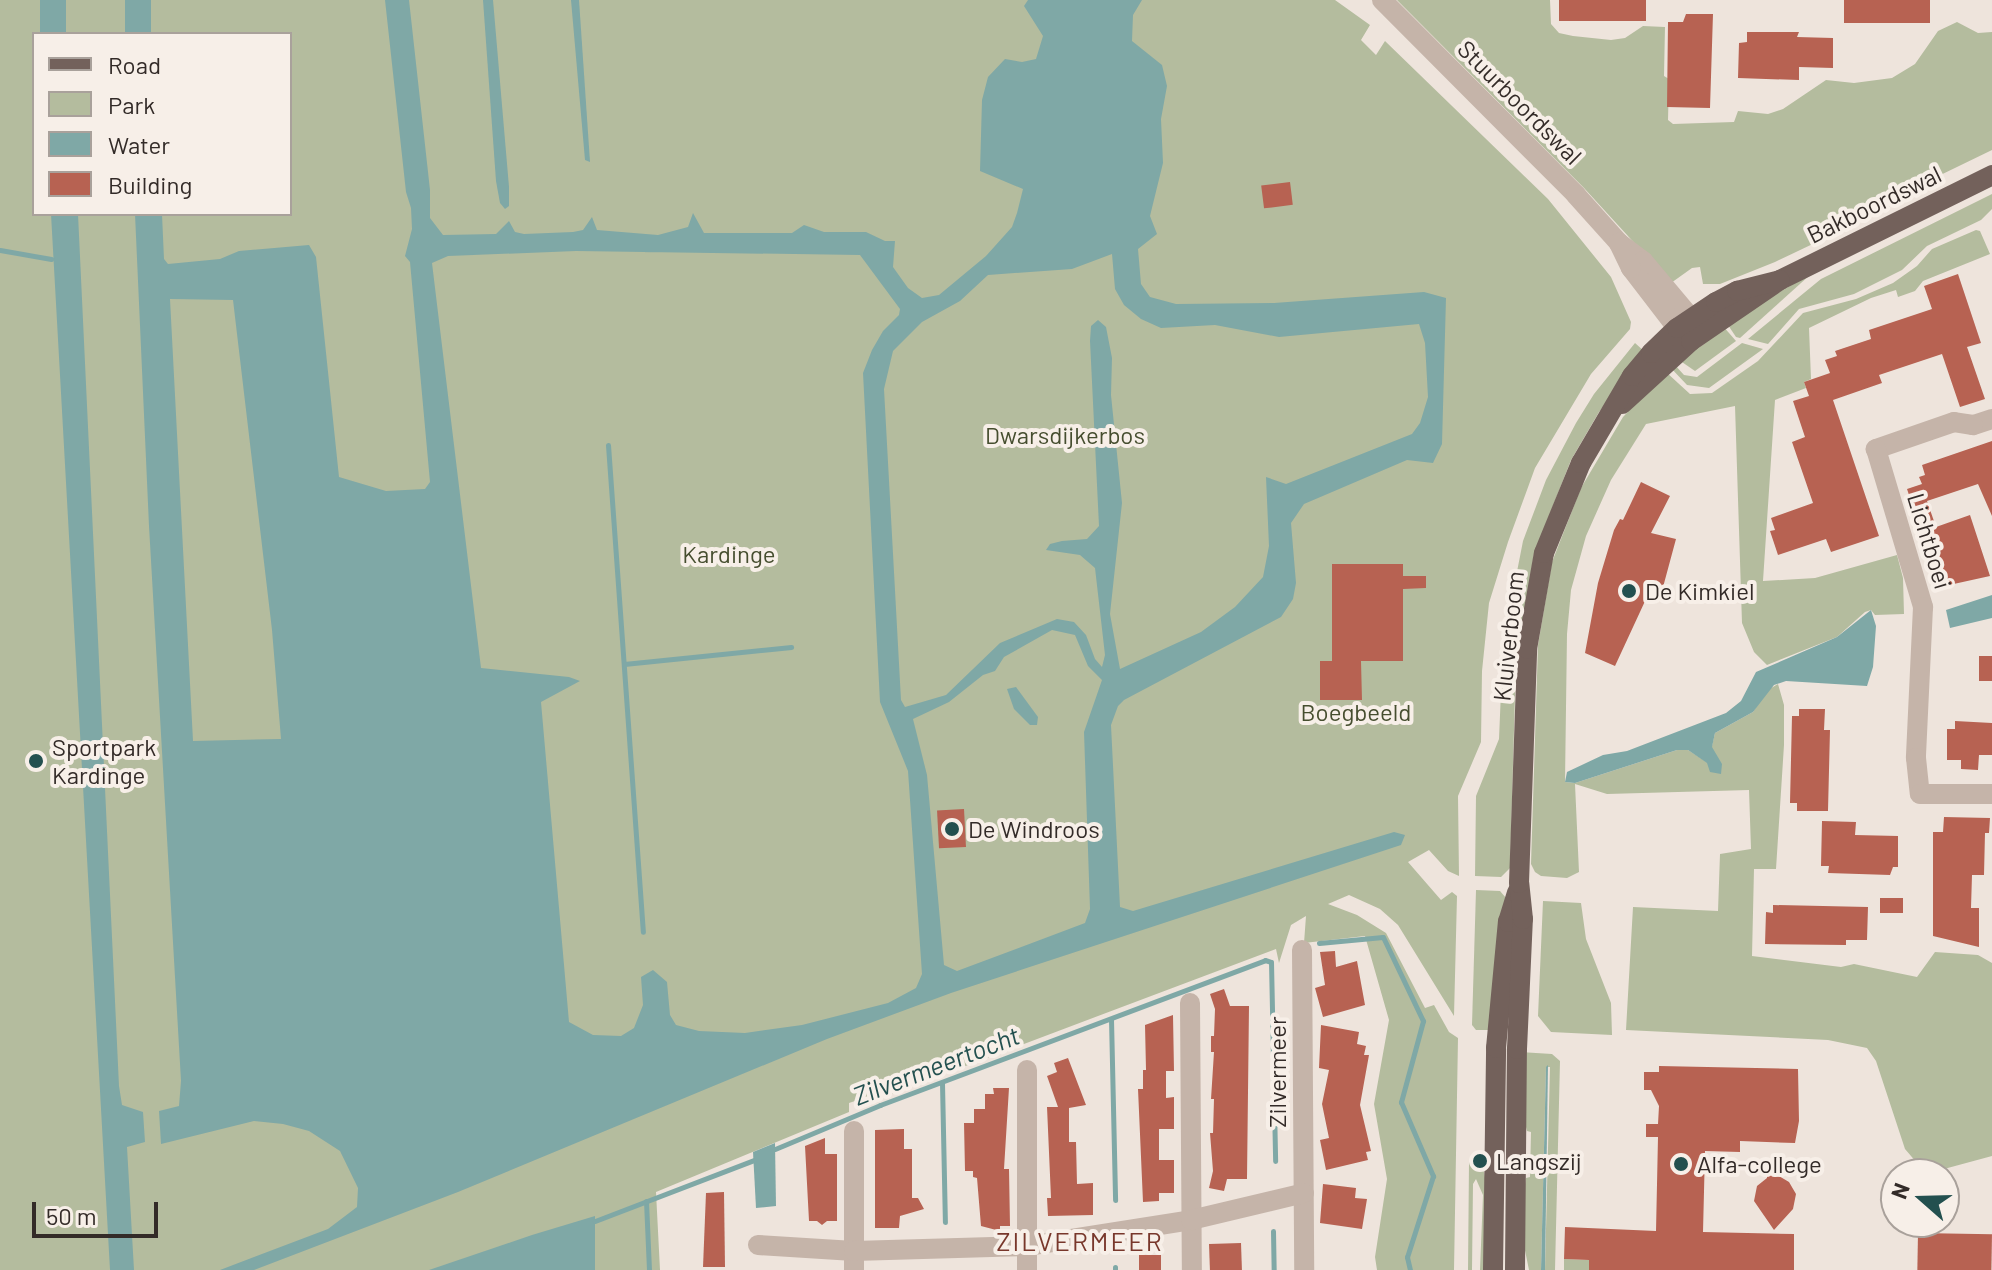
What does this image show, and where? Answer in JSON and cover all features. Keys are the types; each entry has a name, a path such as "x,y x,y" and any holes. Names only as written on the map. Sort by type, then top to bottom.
{"main road":[{"name":"Bakboordswal","path":"1688,328 1992,175"},
{"name":"Kluiverboom","path":"1515,1270 1517,1049 1523,919 1519,883 1527,649 1536,585 1567,492 1613,411 1644,361 1688,328"},
{"name":"Kluiverboom","path":"1493,1270 1496,1048 1508,922 1519,883"}],"street":[{"name":"Stuurboordswal","path":"1382,0 1576,195 1619,243 1631,268 1688,328"},
{"name":"Lichtboei","path":"1992,419 1973,425 1954,422 1876,449 1923,607 1916,758 1920,794 1992,794"},
{"name":"Zilvermeer","path":"1302,950 1304,1270"},
{"path":"1190,1003 1192,1270"},
{"path":"1027,1070 1027,1270"},
{"path":"854,1131 854,1260"},
{"path":"758,1245 854,1260 1027,1246 1191,1220 1304,1193"}],"green space":[{"name":"Kardinge","path":"0,0 1335,0 1370,25 1361,40 1376,55 1385,41 1548,199 1611,277 1631,322 1630,329 1591,374 1535,468 1489,603 1482,671 1481,742 1458,796 1459,876 1448,871 1429,850 1408,862 1441,900 1452,892 1457,896 1454,1016 1398,925 1380,909 1349,895 1328,904 1357,915 1386,933 1425,1008 1434,1005 1449,1032 1458,1038 1454,1270 1377,1270 1375,1257 1387,1179 1374,1104 1389,1020 1365,936 1304,943 1306,916 1291,925 1279,963 1276,949 859,1106 858,1100 849,1103 849,1112 656,1192 660,1270 0,1270"},
{"path":"1397,0 1550,0 1551,24 1559,33 1611,40 1625,38 1643,26 1665,27 1664,76 1669,79 1668,120 1673,124 1734,122 1738,111 1768,114 1783,109 1826,80 1854,83 1892,78 1915,64 1938,31 1957,22 1978,33 1992,32 1992,150 1924,183 1925,189 1907,199 1775,262 1720,284 1703,284 1700,267 1692,268 1671,283 1584,188"},
{"path":"1992,194 1992,209 1981,220 1927,246 1902,270 1854,294 1799,309 1768,344 1748,339 1821,279"},
{"path":"1976,230 1980,231 1990,254 1923,281 1915,291 1898,297 1896,290 1871,298 1809,328 1811,379 1804,382 1806,388 1775,400 1763,581 1815,578 1897,555 1903,578 1904,614 1875,615 1871,610 1865,612 1837,637 1767,665 1754,652 1742,623 1735,406 1646,424 1611,480 1586,536 1571,590 1567,634 1565,782 1575,783 1677,750 1688,750 1708,763 1715,733 1753,712 1766,691 1778,684 1784,705 1784,745 1776,869 1754,869 1752,956 1841,967 1854,964 1917,977 1935,952 1978,955 1992,963 1992,1156 1960,1165 1960,1158 1913,1158 1905,1149 1876,1061 1867,1048 1828,1040 1626,1030 1633,907 1718,911 1720,854 1751,849 1749,790 1607,794 1575,784 1579,872 1567,878 1541,876 1531,864 1538,645 1552,562 1581,488 1623,417 1666,372 1690,394 1712,393 1758,361 1803,313 1856,299 1893,283 1917,266 1932,249"},
{"path":"1811,274 1740,338 1736,337 1726,322"},
{"path":"1722,325 1736,341 1695,371 1679,360"},
{"path":"1635,343 1645,352 1599,412 1571,460 1534,554 1516,661 1510,868 1501,877 1475,876 1476,796 1499,739 1503,643 1523,541 1546,480 1576,423 1594,394"},
{"path":"1742,343 1763,349 1709,388 1687,385 1670,367 1674,364 1684,375 1697,377"},
{"path":"1476,890 1500,891 1506,898 1492,1030 1476,1030 1472,1025"},
{"path":"1543,901 1581,903 1586,939 1611,1003 1612,1035 1551,1032 1538,1016"},
{"path":"1521,1052 1552,1054 1560,1061 1555,1270 1545,1270 1550,1067 1546,1067 1541,1270 1529,1270 1519,1221 1526,1178 1530,1177 1531,1132 1527,1131 1520,1103"},
{"path":"1469,1162 1482,1162 1488,1194 1488,1270 1480,1270 1483,1195 1476,1179 1473,1184 1472,1270 1468,1270"},
{"path":"1564,1259 1589,1260 1603,1270 1564,1270"}],"water":[{"path":"40,0 66,0 66,32 40,32"},
{"path":"125,0 151,0 151,32 125,32"},
{"path":"385,0 409,0 430,190 430,218 443,235 496,234 509,221 515,232 524,234 573,232 583,230 592,217 597,230 658,235 688,227 693,213 704,233 792,233 804,225 824,232 866,232 885,241 895,241 893,267 908,288 922,298 939,295 986,256 1012,227 1017,213 1023,189 980,171 982,100 988,77 1005,59 1022,62 1036,59 1043,36 1024,6 1028,0 1142,0 1133,15 1132,41 1162,65 1167,86 1161,119 1163,163 1150,216 1157,234 1138,249 1141,284 1150,297 1176,304 1274,303 1424,292 1446,298 1442,444 1433,463 1407,460 1304,504 1291,523 1296,583 1293,599 1281,617 1118,706 1111,725 1120,907 1133,911 1394,832 1405,835 1401,845 951,993 827,1039 458,1192 254,1270 220,1270 328,1229 357,1207 358,1188 340,1151 309,1131 283,1124 254,1121 161,1144 159,1111 179,1106 181,1081 149,526 135,216 162,216 164,259 168,264 220,259 239,251 309,245 316,257 339,477 386,491 425,489 430,482 410,262 405,256 412,229 406,192","holes":["576,251 860,255 900,309 899,315 883,331 872,350 863,373 880,702 908,771 922,974 916,988 888,1003 802,1025 745,1033 699,1031 676,1025 670,1015 667,982 653,970 641,977 643,1005 634,1028 621,1036 593,1035 569,1022 541,702 580,681 569,677 481,668 432,263 448,256","1112,254 1115,289 1124,305 1141,319 1161,328 1215,325 1279,337 1419,324 1425,343 1428,397 1420,423 1412,434 1286,484 1266,477 1269,546 1263,577 1235,607 1201,632 1120,669 1110,614 1122,503 1111,395 1112,358 1106,327 1098,320 1091,326 1090,341 1099,526 1087,539 1050,544 1046,550 1080,555 1095,568 1105,655 1102,667 1095,659 1086,635 1074,622 1057,619 1000,643 946,695 905,707 901,700 884,389 893,351 922,322 960,301 988,275 1072,269","170,299 233,300 272,630 281,739 193,741","1052,630 1075,635 1088,666 1102,680 1084,732 1090,909 1085,923 957,971 944,965 927,775 913,719 949,702 983,675 995,671 1004,657"]},
{"path":"483,0 493,0 509,187 509,206 505,209 500,203 496,181"},
{"path":"571,0 579,0 590,162 585,160"},
{"path":"51,216 78,216 119,1086 122,1105 143,1112 145,1142 127,1147 134,1270 110,1270"},
{"path":"1992,595 1992,618 1950,628 1946,610"},
{"path":"1871,610 1876,626 1873,667 1867,686 1786,681 1774,685 1753,712 1715,733 1712,747 1722,764 1721,774 1710,772 1707,763 1688,750 1677,750 1575,783 1565,782 1567,772 1603,755 1627,751 1726,713 1741,701 1756,672 1837,637"},
{"path":"1016,687 1038,717 1037,725 1030,725 1014,709 1007,689"},
{"path":"1548,1065 1545,1270 1541,1270 1546,1067"},
{"path":"775,1143 776,1206 756,1208 753,1152"},
{"path":"595,1216 595,1270 429,1270 532,1235"}],"building":[{"path":"1559,0 1646,0 1646,21 1559,21"},
{"path":"1844,0 1930,0 1930,23 1844,23"},
{"path":"1686,14 1713,14 1710,108 1667,107 1668,22 1683,22"},
{"path":"1747,32 1799,32 1797,37 1833,38 1833,68 1799,67 1799,80 1738,78 1739,43 1747,42"},
{"path":"1290,182 1293,205 1264,208 1261,186"},
{"path":"1958,274 1981,343 1967,347 1985,399 1960,407 1942,354 1879,375 1882,383 1833,400 1879,536 1831,552 1826,539 1778,555 1770,531 1775,530 1771,518 1813,503 1792,442 1805,437 1793,401 1809,396 1804,382 1830,373 1825,360 1837,356 1835,351 1871,339 1869,330 1932,309 1924,286"},
{"path":"1992,441 1992,516 1978,484 1927,501 1936,527 1970,515 1990,576 1940,587 1907,489 1922,484 1919,477 1925,475 1922,465"},
{"name":"De Kimkiel","path":"1641,482 1670,496 1651,533 1676,539 1659,602 1646,599 1615,666 1585,653 1598,583 1614,530 1620,519 1623,520"},
{"path":"1332,564 1403,564 1403,576 1426,576 1426,588 1403,589 1403,661 1361,661 1362,700 1320,700 1320,661 1332,661"},
{"path":"1979,656 1992,656 1992,681 1979,681"},
{"path":"1799,709 1825,709 1824,730 1830,730 1828,811 1797,811 1797,803 1790,803 1792,716 1799,716"},
{"path":"1955,721 1992,723 1992,755 1979,755 1978,770 1961,769 1961,760 1947,760 1947,729 1955,729"},
{"name":"De Windroos","path":"964,809 966,847 939,848 937,810"},
{"path":"1944,817 1990,818 1989,833 1985,833 1984,875 1972,875 1971,908 1979,908 1979,947 1933,936 1933,832 1943,832"},
{"path":"1822,821 1856,822 1855,835 1898,836 1898,867 1893,867 1890,875 1828,873 1829,866 1821,866"},
{"path":"1880,898 1903,898 1903,913 1880,913"},
{"path":"1773,905 1868,907 1867,940 1846,940 1846,945 1765,944 1766,912 1773,913"},
{"path":"1335,951 1336,967 1357,961 1365,1005 1323,1017 1315,988 1325,985 1320,952"},
{"path":"1224,989 1230,1006 1249,1006 1247,1179 1227,1179 1224,1191 1209,1188 1213,1171 1210,1133 1213,1133 1214,1099 1211,1099 1214,1052 1211,1052 1211,1036 1214,1036 1215,1009 1210,994"},
{"path":"1173,1015 1174,1071 1166,1071 1166,1098 1174,1097 1174,1129 1159,1129 1159,1160 1174,1160 1174,1193 1159,1193 1159,1201 1143,1202 1138,1089 1143,1089 1143,1070 1146,1070 1145,1025"},
{"path":"1321,1025 1359,1032 1357,1044 1366,1046 1364,1055 1369,1055 1360,1105 1371,1151 1366,1152 1368,1160 1326,1170 1320,1140 1329,1138 1322,1104 1329,1070 1319,1068"},
{"path":"1068,1058 1086,1105 1069,1108 1069,1142 1076,1142 1077,1184 1093,1183 1093,1215 1048,1216 1047,1198 1051,1198 1047,1107 1058,1107 1047,1076 1057,1072 1054,1063"},
{"name":"Alfa-college","path":"1659,1066 1798,1069 1799,1121 1795,1143 1740,1141 1740,1152 1705,1151 1703,1232 1794,1234 1794,1270 1589,1270 1589,1260 1564,1259 1565,1227 1656,1231 1658,1137 1646,1137 1646,1124 1658,1124 1659,1106 1651,1090 1644,1090 1644,1072 1659,1072"},
{"path":"993,1088 1009,1088 1004,1169 1009,1169 1010,1226 1000,1226 1000,1231 981,1226 977,1178 973,1177 973,1171 965,1171 964,1123 974,1123 974,1109 985,1109 985,1094 994,1094"},
{"path":"904,1129 904,1149 912,1149 912,1198 918,1198 924,1209 900,1216 899,1228 875,1228 875,1130"},
{"path":"825,1138 825,1154 837,1154 837,1221 827,1221 822,1225 809,1221 805,1146"},
{"path":"1767,1169 1789,1182 1796,1194 1793,1209 1774,1230 1754,1201 1757,1186 1767,1178"},
{"path":"1323,1184 1356,1188 1355,1198 1367,1199 1362,1229 1320,1223"},
{"path":"724,1192 725,1267 703,1267 706,1193"},
{"path":"1960,1234 1992,1234 1991,1270 1917,1270 1918,1238 1960,1238"},
{"path":"1241,1243 1242,1270 1210,1270 1209,1244"},
{"path":"1139,1255 1161,1255 1161,1270 1139,1270"}],"waterway":[{"path":"0,250 51,259"},
{"path":"608,445 643,932"},
{"path":"624,664 791,647"},
{"path":"1319,943 1383,937 1423,1021 1401,1102 1433,1176 1407,1257 1410,1270"},
{"path":"775,1149 880,1105 1265,960 1271,962 1275,1161"},
{"path":"1111,1019 1115,1200"},
{"path":"942,1083 945,1222"},
{"name":"Zilvermeertocht","path":"595,1221 754,1160"},
{"path":"646,1201 649,1270"},
{"path":"1273,1231 1274,1270"}],"place":[{"name":"De Kimkiel","path":"1629,591"},
{"name":"Sportpark Kardinge","path":"36,761"},
{"name":"De Windroos","path":"952,829"},
{"name":"Langszij","path":"1480,1161"},
{"name":"Alfa-college","path":"1681,1164"}],"district":[{"name":"ZILVERMEER","path":"1080,1241"}],"park label":[{"name":"Dwarsdijkerbos","path":"1065,435"},
{"name":"Boegbeeld","path":"1356,712"}]}
